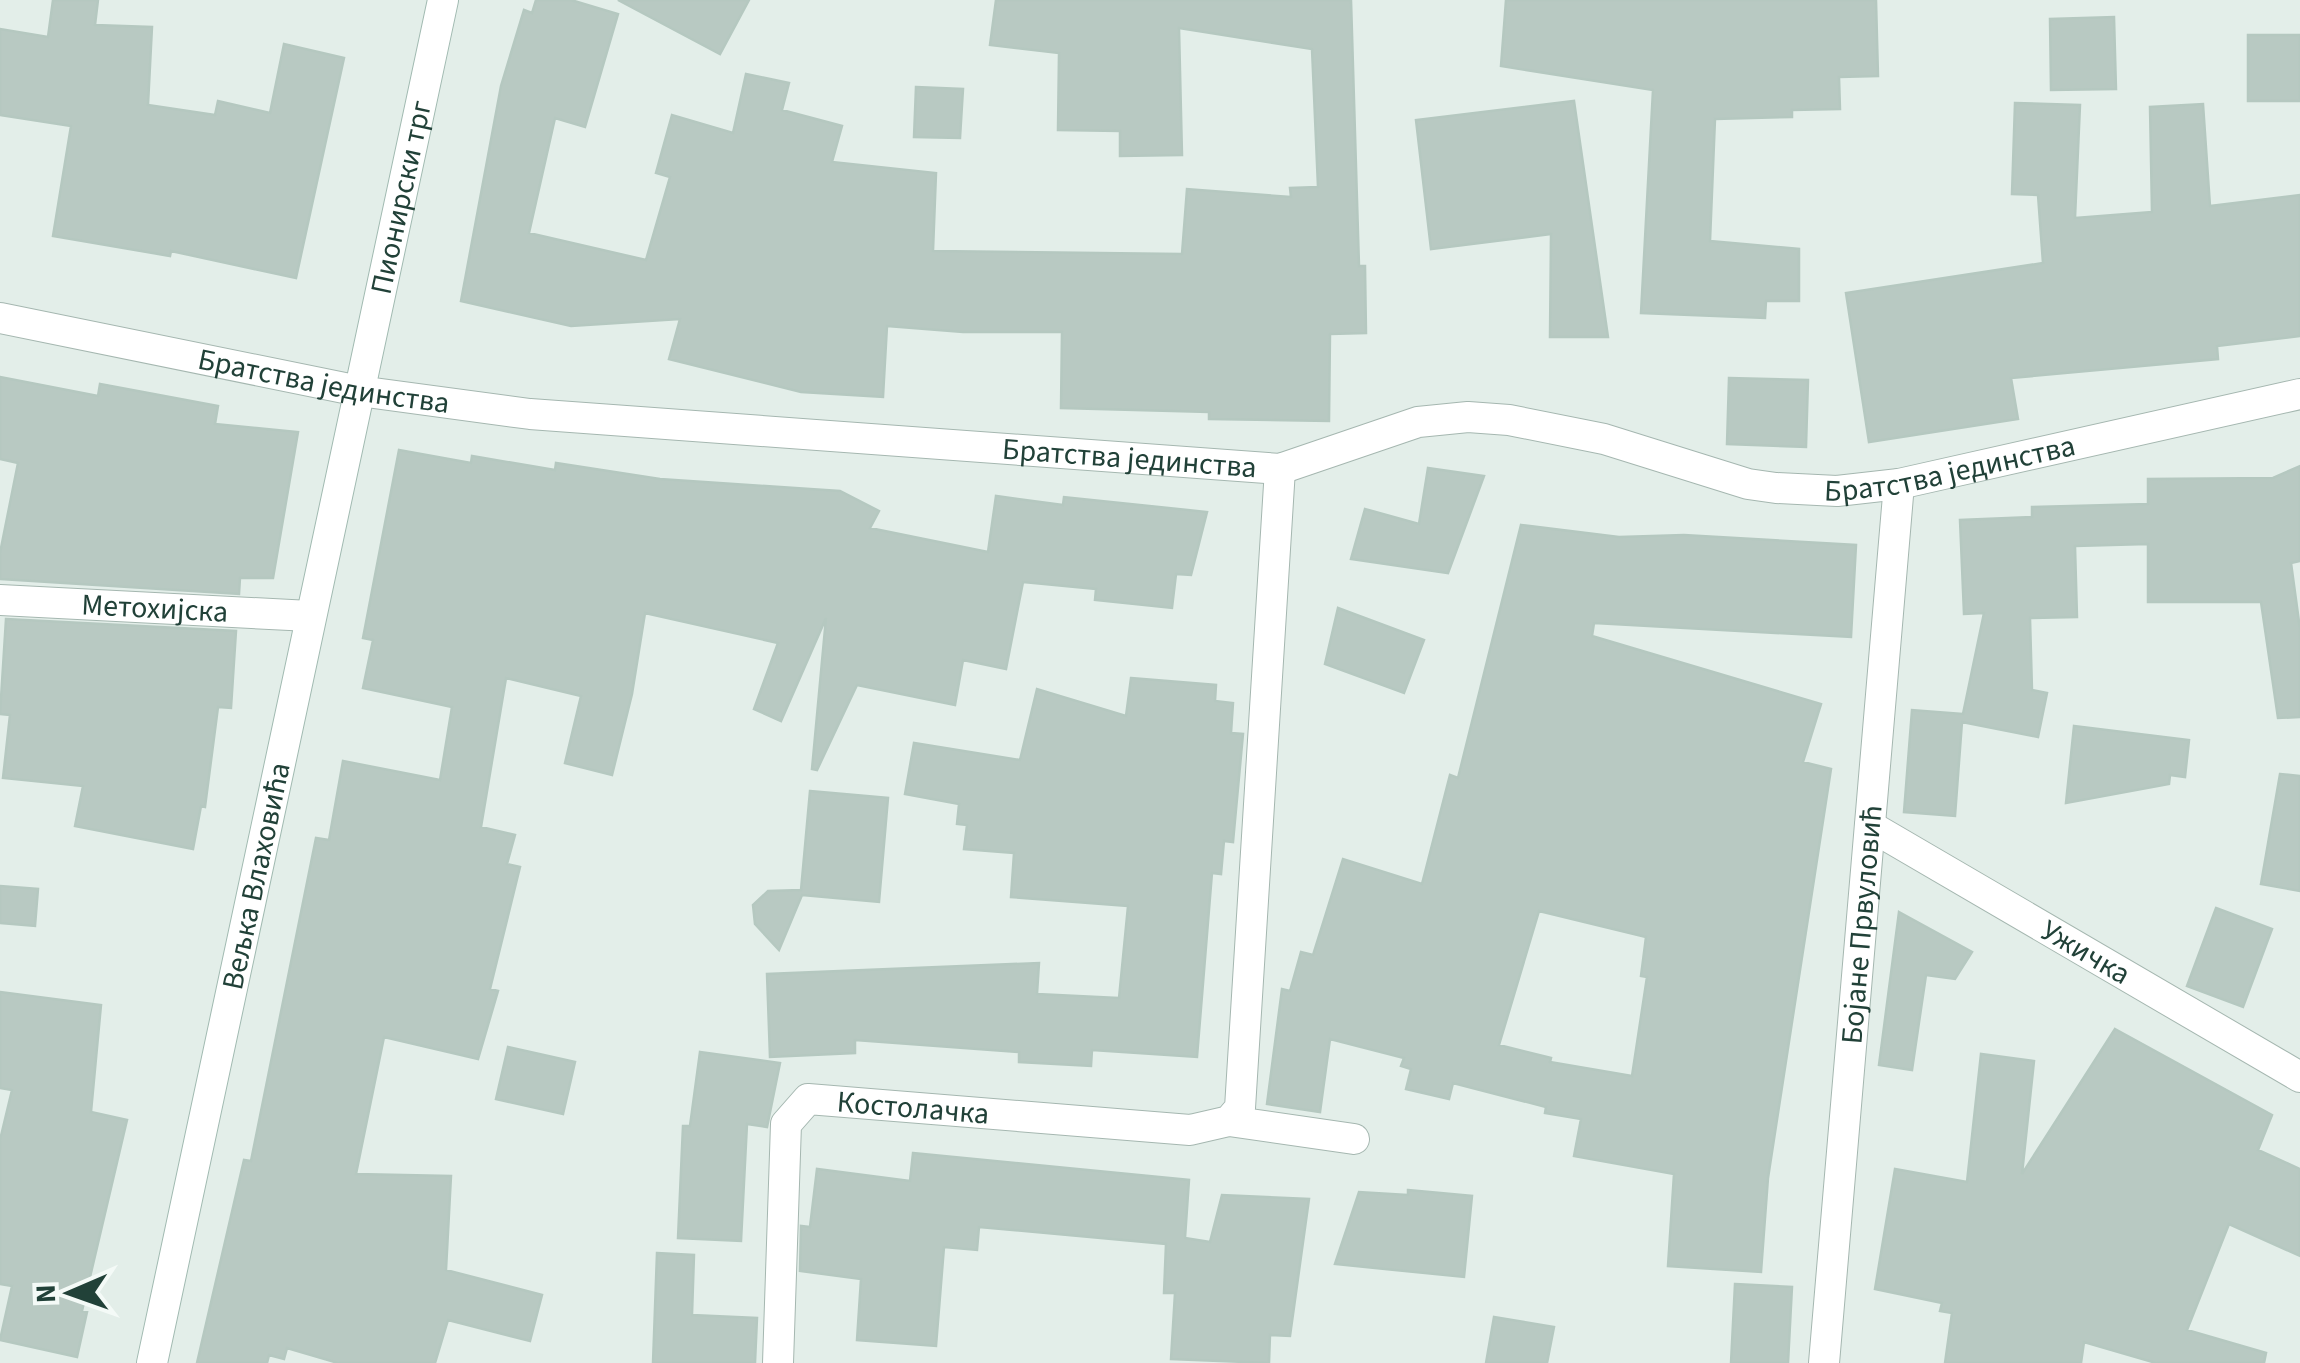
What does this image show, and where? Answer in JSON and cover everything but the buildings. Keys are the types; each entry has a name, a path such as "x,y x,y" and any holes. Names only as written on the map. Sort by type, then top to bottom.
{"street":[{"name":"Пионирски трг","path":"359,391 444,0"},
{"name":"Братства јединства","path":"0,318 359,391 530,414 1280,469 1418,422 1468,417 1509,420 1604,439 1762,486 1837,490 1899,484 2300,394"},
{"name":"Вељка Влаховића","path":"152,1363 359,391"},
{"path":"1229,1121 1240,1108 1280,469"},
{"name":"Бојане Првуловић","path":"1824,1363 1899,484"},
{"name":"Метохијска","path":"0,600 310,616"},
{"name":"Ужичка","path":"1870,826 2300,1076"},
{"name":"Костолачка","path":"778,1363 786,1124 808,1099 1190,1130 1229,1121 1354,1139"}]}
